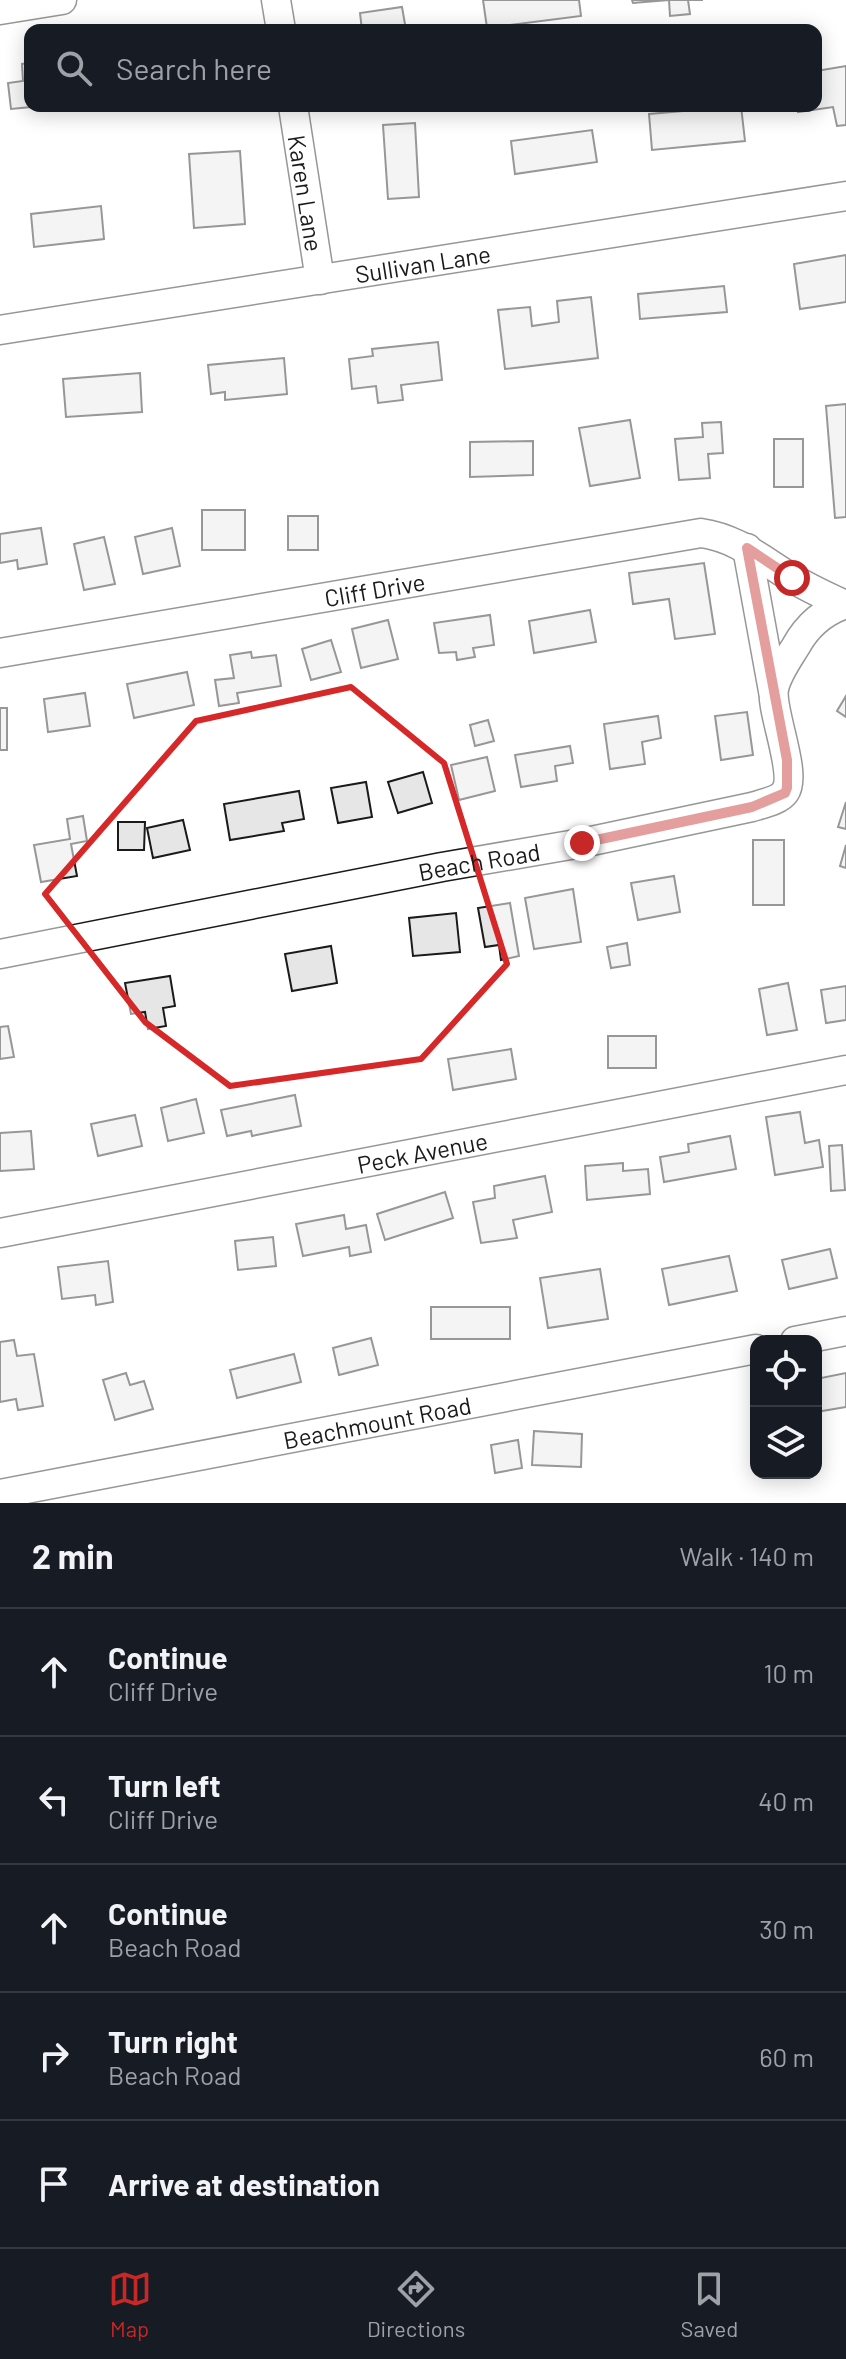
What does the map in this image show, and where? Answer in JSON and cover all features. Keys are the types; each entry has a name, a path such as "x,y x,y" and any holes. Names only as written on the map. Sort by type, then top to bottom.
{"street":[{"path":"0,10 62,0"},
{"path":"276,0 280,24"},
{"name":"Karen Lane","path":"294,112 320,280"},
{"name":"Sullivan Lane","path":"0,330 846,196"},
{"name":"Cliff Drive","path":"0,653 633,545 675,535 713,534 747,548 792,578 845,604"},
{"path":"747,548 773,691"},
{"path":"773,691 787,657 801,635 825,612 845,604"},
{"name":"Beach Road","path":"0,954 442,867 582,843 752,807 785,793 787,788 787,760 773,691"},
{"name":"Peck Avenue","path":"0,1233 846,1070"},
{"path":"822,1336 846,1331"},
{"name":"Beachmount Road","path":"0,1494 750,1350"}],"highlighted area":[{"path":"351,687 444,763 507,964 421,1059 230,1086 145,1022 45,894 196,721"}],"building":[{"path":"483,0 579,0 581,16 518,24 486,24"},
{"path":"632,0 669,0 633,3"},
{"path":"669,0 688,0 690,14 670,16"},
{"path":"402,7 405,24 361,24 360,13"},
{"path":"24,64 24,108 11,109 8,83 23,81"},
{"path":"846,66 846,125 837,126 833,107 822,109 822,70"},
{"path":"742,112 745,141 652,150 649,114"},
{"path":"415,123 419,197 388,199 383,125"},
{"path":"592,130 597,162 515,174 511,141"},
{"path":"240,151 245,224 194,228 189,154"},
{"path":"101,206 104,239 34,247 31,214"},
{"path":"846,255 846,302 800,309 794,264"},
{"path":"724,286 727,312 640,319 638,294"},
{"path":"591,297 598,358 505,369 498,310 530,307 532,326 559,322 557,301"},
{"path":"438,342 442,380 401,385 403,400 378,403 376,386 352,389 349,359 373,356 372,349"},
{"path":"284,358 287,394 225,400 225,392 211,394 208,365"},
{"path":"140,373 142,412 66,417 63,379"},
{"path":"846,404 846,517 835,518 826,406"},
{"path":"630,420 640,478 590,486 579,428"},
{"path":"721,422 723,453 708,454 710,478 679,480 675,439 703,437 702,423"},
{"path":"774,439 803,439 803,487 774,487"},
{"path":"533,441 533,475 470,477 470,442"},
{"path":"202,510 245,510 245,550 202,550"},
{"path":"288,516 318,516 318,550 288,550"},
{"path":"41,528 47,564 18,569 17,560 0,563 0,534"},
{"path":"172,528 180,566 143,574 135,537"},
{"path":"104,537 115,584 84,590 74,544"},
{"path":"704,563 715,634 675,639 669,599 633,604 629,573"},
{"path":"590,610 596,642 534,653 529,621"},
{"path":"490,615 494,645 473,648 475,657 457,660 456,652 439,653 434,623"},
{"path":"388,620 398,659 361,668 352,629"},
{"path":"331,640 341,672 311,680 302,649"},
{"path":"251,652 252,658 276,655 281,686 237,693 239,703 219,706 215,680 234,678 230,655"},
{"path":"187,672 194,705 134,718 127,684"},
{"path":"85,693 90,726 48,732 44,699"},
{"path":"846,696 846,717 837,711"},
{"path":"0,708 7,708 7,750 0,750"},
{"path":"747,712 753,755 721,760 715,716"},
{"path":"658,716 661,738 642,742 645,764 610,769 604,724"},
{"path":"488,720 494,741 475,746 470,725"},
{"path":"570,746 573,763 555,766 557,781 521,787 515,755"},
{"path":"487,757 495,791 459,800 451,765"},
{"path":"423,772 432,803 398,813 388,782"},
{"path":"366,782 372,817 338,823 331,788"},
{"path":"299,791 304,819 282,823 284,831 230,840 224,804"},
{"path":"846,802 846,829 838,827"},
{"path":"83,816 87,841 71,844 77,876 41,882 34,845 70,839 67,819"},
{"path":"183,820 190,850 153,858 147,828"},
{"path":"118,822 145,822 144,850 118,850"},
{"path":"753,840 784,840 784,905 753,905"},
{"path":"846,845 846,868 840,866"},
{"path":"674,876 680,912 638,920 631,883"},
{"path":"573,889 581,942 534,949 525,898"},
{"path":"510,903 519,956 501,960 499,945 485,947 478,908"},
{"path":"456,913 460,952 413,956 409,918"},
{"path":"627,943 630,965 611,968 607,947"},
{"path":"331,946 337,983 292,991 285,954"},
{"path":"170,976 175,1006 163,1008 166,1026 148,1029 145,1012 131,1014 125,983"},
{"path":"788,983 797,1030 767,1035 759,989"},
{"path":"846,986 846,1020 826,1023 821,990"},
{"path":"8,1026 14,1057 0,1059 0,1027"},
{"path":"608,1036 656,1036 656,1068 608,1068"},
{"path":"511,1049 516,1079 453,1090 448,1059"},
{"path":"295,1095 301,1126 252,1136 251,1131 227,1136 221,1110"},
{"path":"196,1099 204,1133 168,1141 161,1108"},
{"path":"800,1112 805,1143 819,1140 823,1167 775,1175 766,1117"},
{"path":"135,1115 142,1146 98,1156 91,1124"},
{"path":"31,1131 34,1169 0,1171 0,1133"},
{"path":"730,1136 736,1169 664,1182 660,1157 689,1152 688,1144"},
{"path":"842,1145 845,1190 831,1191 829,1146"},
{"path":"623,1163 623,1171 648,1169 650,1194 587,1200 585,1166"},
{"path":"545,1176 552,1212 513,1220 517,1238 481,1243 473,1202 495,1198 494,1186"},
{"path":"445,1192 453,1218 385,1240 377,1214"},
{"path":"344,1215 346,1229 366,1225 371,1252 350,1256 349,1247 303,1256 296,1224"},
{"path":"273,1237 276,1266 238,1270 235,1241"},
{"path":"830,1249 837,1278 789,1289 782,1260"},
{"path":"729,1256 737,1291 669,1305 662,1269"},
{"path":"108,1261 113,1302 96,1305 95,1295 62,1299 58,1267"},
{"path":"600,1269 608,1319 548,1328 540,1278"},
{"path":"431,1307 510,1307 510,1339 431,1339"},
{"path":"371,1338 378,1365 339,1375 333,1348"},
{"path":"14,1340 17,1356 34,1354 43,1406 18,1410 16,1399 0,1402 0,1342"},
{"path":"294,1354 301,1382 237,1398 230,1370"},
{"path":"126,1373 130,1385 144,1381 153,1409 115,1420 103,1380"},
{"path":"846,1373 846,1407 822,1411 822,1378"},
{"path":"534,1431 582,1434 581,1467 532,1465"},
{"path":"518,1440 522,1468 495,1473 491,1445"}],"route":[{"path":"582,843 752,807 785,793 787,760 747,548 792,578"}]}
